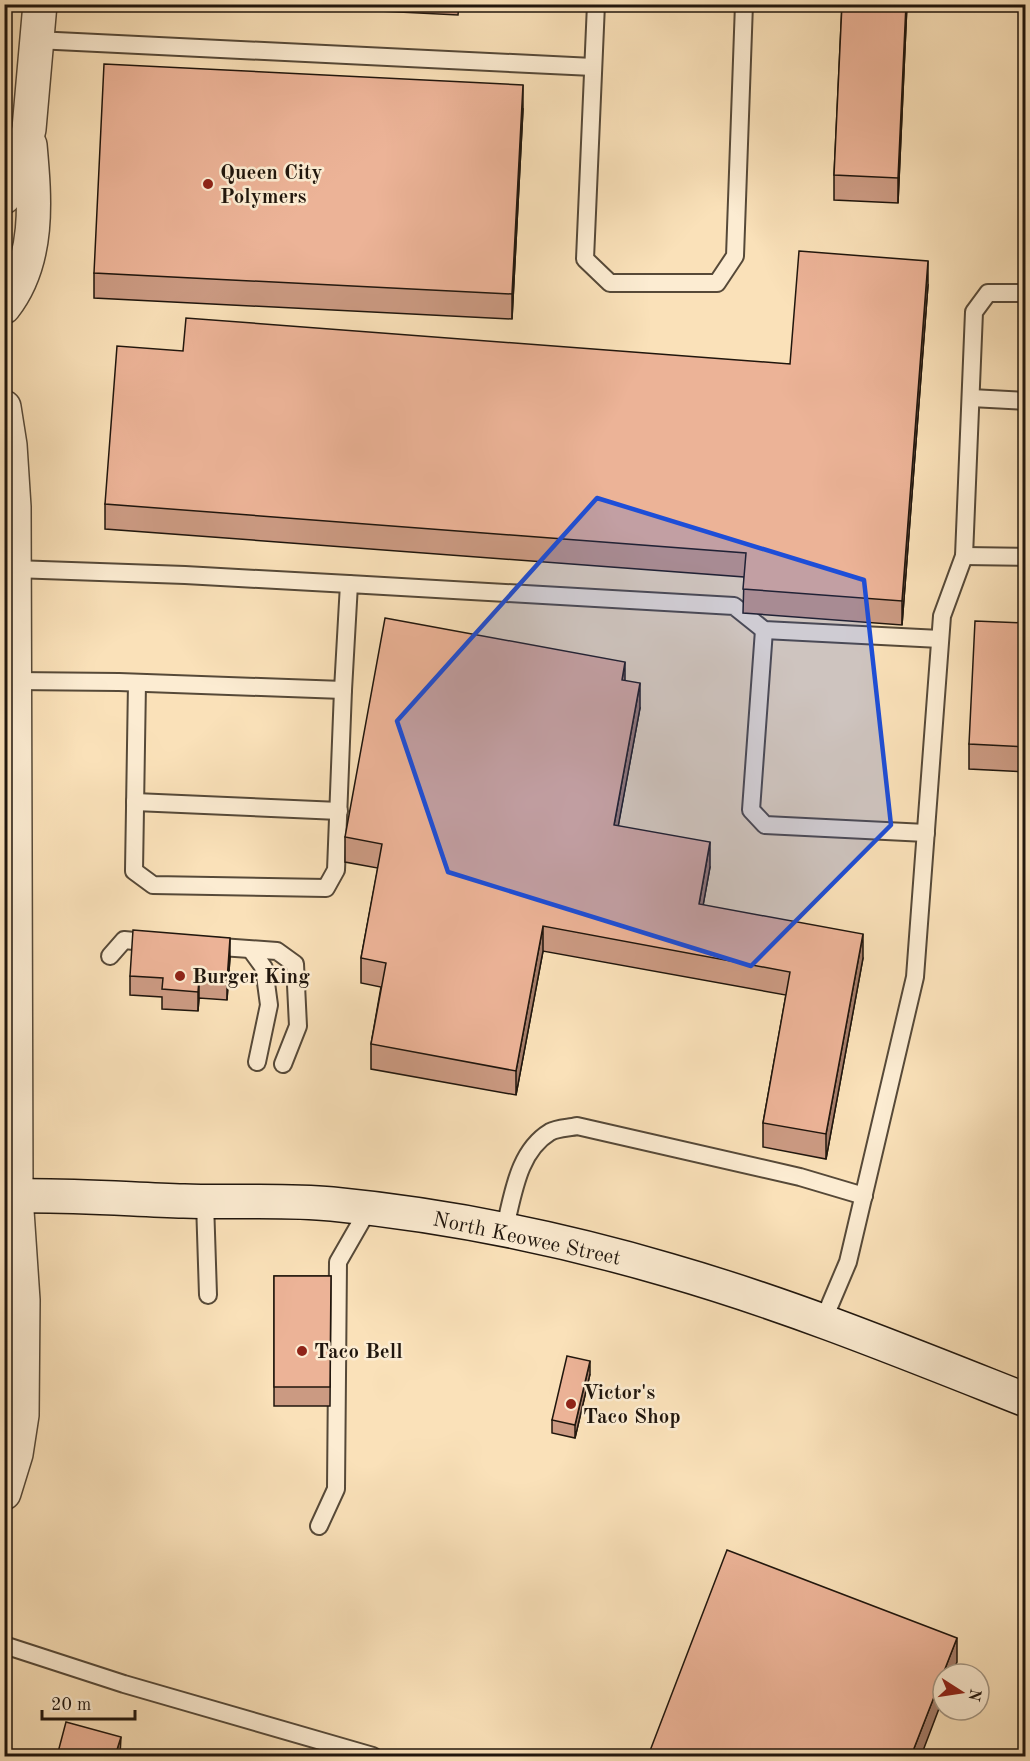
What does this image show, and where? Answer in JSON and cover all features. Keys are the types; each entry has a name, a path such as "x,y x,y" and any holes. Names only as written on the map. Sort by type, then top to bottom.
{"street":[{"path":"4,307 17,291 31,249 34,194 29,129 40,4"},
{"path":"4,197 19,170 29,129"},
{"path":"4,407 10,445 14,569 10,1196 23,1300 22,1415 16,1454 4,1493"},
{"name":"North Keowee Street","path":"10,1196 80,1195 205,1202 329,1203 450,1220 558,1242 666,1269 766,1300 1026,1400"}],"lane":[{"path":"596,4 585,259 610,283 717,283 735,256 744,4"},
{"path":"36,40 593,67"},
{"path":"823,1321 848,1262 915,978 942,616 964,556 974,312 988,293 1026,294"},
{"path":"971,398 1026,400"},
{"path":"964,556 1026,557"},
{"path":"14,569 185,575 734,606 764,630 940,639"},
{"path":"137,683 134,870 153,885 326,888 336,870 349,584"},
{"path":"764,630 751,810 765,825 926,833"},
{"path":"14,681 343,690"},
{"path":"135,802 339,811"},
{"path":"110,956 124,940 170,944"},
{"path":"194,945 277,951 295,964 298,1026 283,1064"},
{"path":"251,950 264,968 269,1005 257,1062"},
{"path":"504,1231 520,1173 530,1150 551,1131 577,1126 800,1177 864,1196"},
{"path":"205,1202 208,1295"},
{"path":"319,1526 336,1489 338,1262 369,1208"},
{"path":"4,1645 124,1684 373,1756"}],"highlighted area":[{"path":"597,498 864,580 891,825 751,966 448,872 397,721"}],"building":[{"path":"842,4 906,4 898,178 834,175"},
{"path":"104,64 523,85 512,294 94,273"},
{"path":"799,251 928,261 902,601 743,589 746,553 105,504 117,346 183,351 186,318 790,364"},
{"path":"385,618 625,662 622,680 640,683 614,825 710,842 699,904 863,934 826,1134 763,1123 790,972 543,926 516,1071 371,1044 386,963 361,958 382,844 345,837"},
{"path":"975,621 1026,623 1026,747 969,744"},
{"path":"133,930 230,938 227,981 199,979 198,992 162,989 163,978 130,976"},
{"name":"Taco Bell","path":"274,1276 331,1276 330,1387 274,1387"},
{"name":"Victor's Taco Shop","path":"567,1356 590,1361 575,1425 552,1420"},
{"path":"727,1550 957,1638 948,1662 931,1662 931,1705 911,1756 648,1756"},
{"path":"66,1722 121,1737 115,1756 57,1756"}],"place":[{"name":"Queen City Polymers","path":"208,184"},
{"name":"Burger King","path":"180,976"},
{"name":"Taco Bell","path":"302,1351"},
{"name":"Victor's Taco Shop","path":"571,1404"}]}
